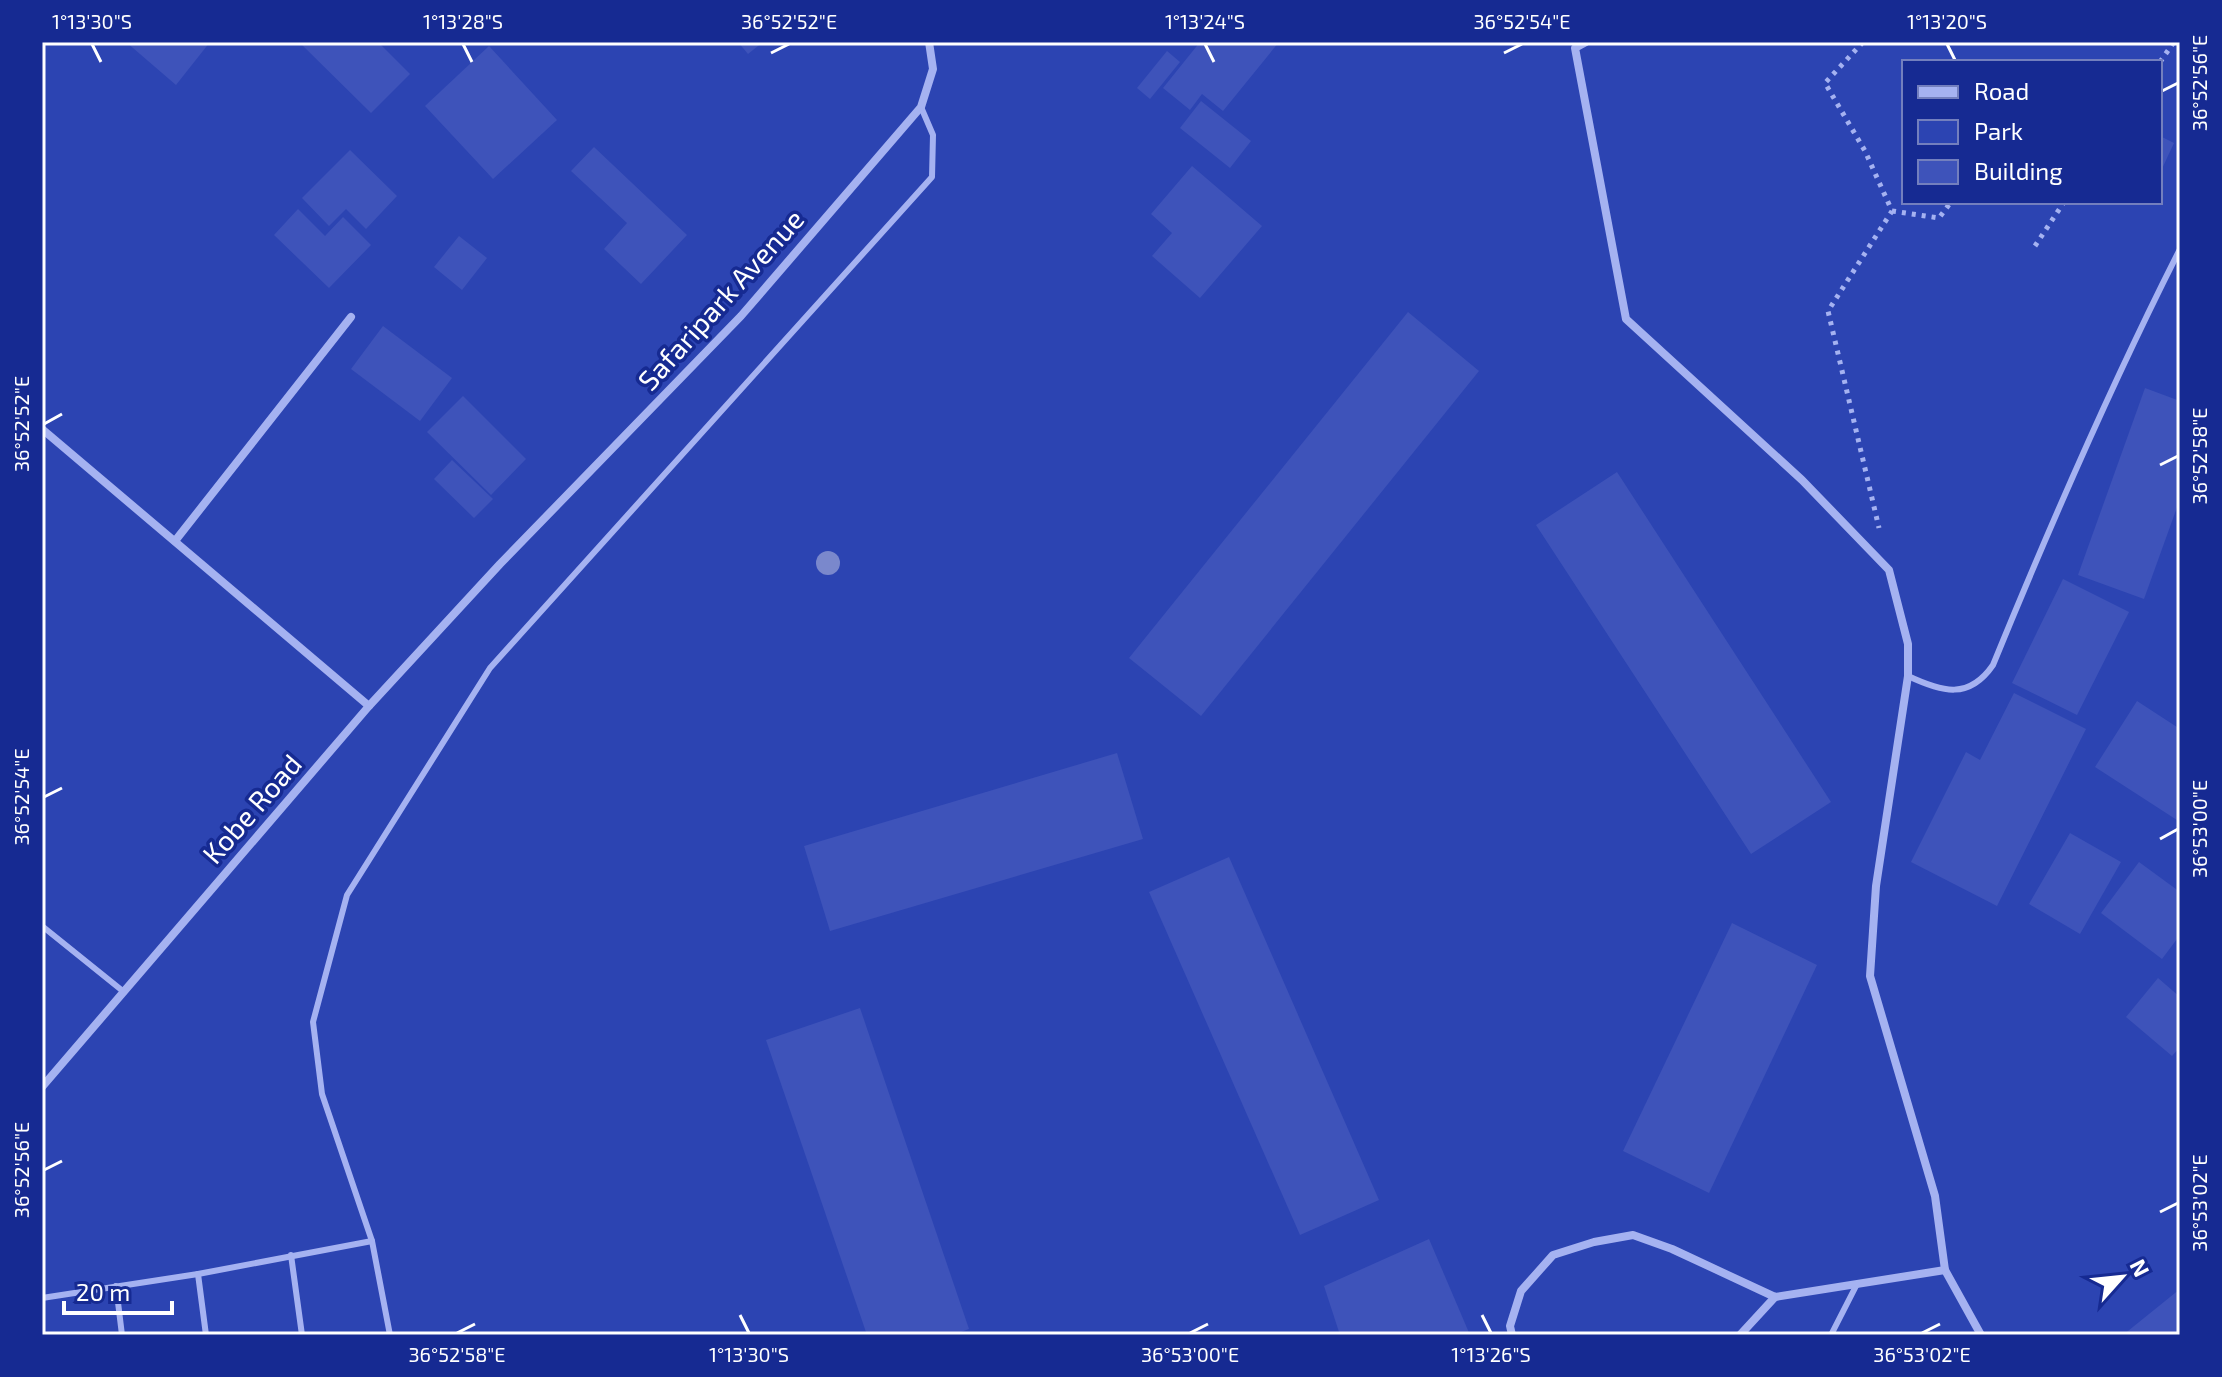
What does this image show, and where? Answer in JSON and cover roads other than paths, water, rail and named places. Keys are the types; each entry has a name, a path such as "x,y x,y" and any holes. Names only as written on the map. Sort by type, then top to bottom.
{"street":[{"name":"Safaripark Avenue","path":"500,564 741,316 921,107 933,69 929,42"},
{"path":"1586,42 1575,48 1626,319 1802,480 1889,570 1908,644 1908,676 1876,886 1870,976 1935,1196 1945,1270 1981,1335"},
{"path":"175,541 351,317"},
{"path":"42,429 369,706"},
{"name":"Kobe Road","path":"42,1087 369,706 500,564"},
{"path":"1512,1335 1510,1326 1521,1291 1553,1255 1594,1242 1633,1235 1672,1249 1775,1297 1945,1270"},
{"path":"1740,1335 1775,1297"}],"lane":[{"path":"390,1335 372,1241 322,1094 313,1022 347,895 490,668 932,177 933,135 921,107"},
{"path":"1908,676 1941,691 1962,691 1981,679 1993,665 2072,474 2180,249"},
{"path":"42,926 124,992"},
{"path":"42,1298 198,1274 372,1241"},
{"path":"291,1255 302,1335"},
{"path":"198,1274 206,1335"},
{"path":"116,1286 122,1335"},
{"path":"1831,1335 1856,1286"}]}
